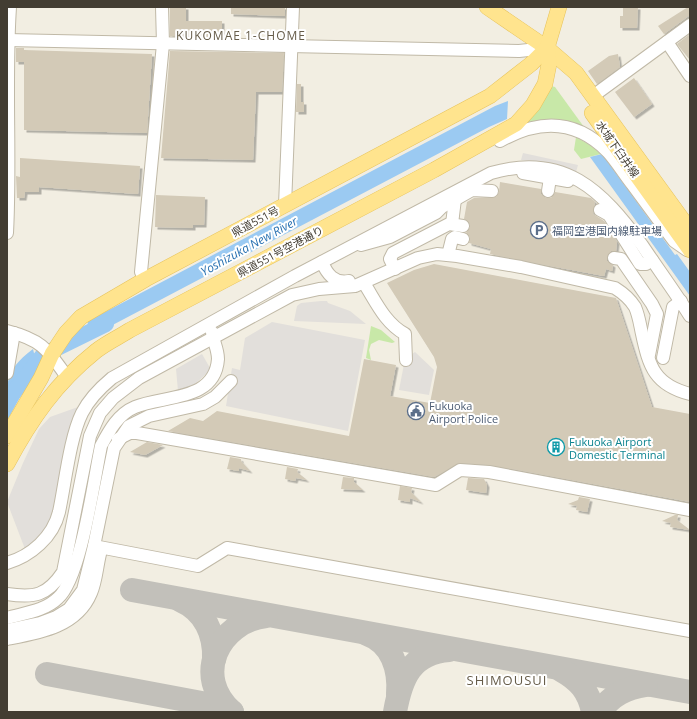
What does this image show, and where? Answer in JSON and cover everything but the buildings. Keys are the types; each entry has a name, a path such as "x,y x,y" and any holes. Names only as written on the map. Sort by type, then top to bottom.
{"main road":[{"name":"水城下臼井線","path":"487,7 547,48 576,73 690,230"},
{"path":"547,48 559,7"},
{"name":"水城下臼井線","path":"547,48 690,251"},
{"name":"県道551号空港通り","path":"7,464 35,415 46,399 67,377 97,350 130,330 470,151 516,124 533,105 546,80 549,64 547,48"},
{"name":"県道551号","path":"7,436 41,378 55,359 66,333 81,317 146,279 490,96 531,64 547,48"}],"street":[{"path":"7,233 7,40 10,7"},
{"path":"146,279 141,272 163,44 162,7"},
{"path":"285,205 293,7"},
{"path":"593,96 690,25"},
{"path":"7,40 519,51 547,48"},
{"path":"667,42 690,76"},
{"path":"470,151 489,148 511,135 536,126 560,126 584,133 599,143 610,154 674,241 690,251"},
{"path":"502,170 517,159"},
{"path":"7,563 21,559 35,549 46,537 57,521 80,418 88,403 99,388 125,369 474,180 502,170 520,167 548,169 568,174 588,185 618,213 690,316"},
{"path":"502,170 588,185"},
{"path":"577,170 581,173 588,185"},
{"path":"548,191 550,178"},
{"path":"350,247 381,241 390,237 472,190 488,193"},
{"path":"395,269 390,259 394,252 449,224 457,225 455,199"},
{"path":"600,210 609,215 640,264 646,264 652,260"},
{"path":"448,255 452,239 455,237 462,239"},
{"path":"7,594 34,596 53,585 63,572 90,436 100,413 113,398 139,378 292,295 319,289 346,288 364,283 418,258 438,254 448,255 521,267 615,288 627,297 635,307 652,370 660,380 674,390 690,394"},
{"path":"614,258 621,260 652,304 657,314 648,358"},
{"path":"322,262 326,272 338,280 346,282 382,275"},
{"path":"364,283 387,320 395,328 405,334 406,360"},
{"path":"663,358 673,307 680,301"},
{"path":"7,618 44,608 58,598 66,588 76,565 101,446 108,432 118,420 134,407 196,392 205,385 212,376 217,364 218,357 212,329 218,318"},
{"path":"7,373 10,332 37,341 55,359 67,377"},
{"path":"7,639 43,632 60,625 75,615 91,594 114,448 118,439 129,426 139,420 203,404 215,397 231,381"},
{"path":"7,630 56,618 69,609 83,590 98,544 121,448 143,426 158,420 204,411 228,394"},
{"path":"118,439 130,432 134,436 437,491 460,475 487,476 690,517"},
{"path":"134,436 436,485 460,470 489,472 690,510"},
{"path":"98,544 197,559 226,542 690,624"},
{"path":"98,544 198,566 227,548 690,631"},
{"path":"7,560 21,559"}],"green space":[{"path":"551,86 555,87 584,127 583,130 523,126"},
{"path":"576,137 590,145 601,154 581,159 574,150"},
{"path":"371,326 381,330 395,342 392,343 379,340 371,344 369,350 371,360 366,358"}],"shaded area":[{"path":"523,153 578,165 576,172 549,164 521,160"},
{"path":"327,301 328,303 350,311 366,324 294,321 297,306 301,303"},
{"path":"272,322 365,340 348,431 226,406 232,368 240,370 245,338"},
{"path":"415,352 434,370 429,395 399,390 405,359"},
{"path":"202,354 210,368 207,373 194,385 178,391 176,369"},
{"path":"78,407 73,421 51,520 42,534 25,549 7,502 39,429 50,417"}],"water":[{"path":"508,101 507,119 489,127 86,339 88,321 495,106"},
{"path":"602,154 675,255 677,254 690,272 690,296 590,157"},
{"path":"33,349 38,370 31,377 7,421 8,380 16,365"}],"waterway":[{"name":"Yoshizuka New River","path":"7,401 43,355 106,324"}],"taxiway":[{"path":"132,590 690,692"},
{"path":"180,600 196,610 207,624 213,641 214,659"},
{"path":"232,712 220,698 214,683 213,668 216,653 224,640 235,629 249,620 266,616"},
{"path":"367,634 376,638 383,644 393,658 398,675 398,694"},
{"path":"395,712 401,688 410,669 425,656 436,652 449,650"},
{"path":"561,670 578,682 586,692 593,712"},
{"path":"47,674 223,707 232,712"},
{"path":"600,712 609,701 620,693 632,688 646,685"}],"place":[{"name":"福岡空港国内線駐車場","path":"539,230"},
{"name":"Fukuoka Airport Police","path":"416,411"},
{"name":"Fukuoka Airport Domestic Terminal","path":"556,447"}],"district":[{"name":"KUKOMAE 1-CHOME","path":"241,35"},
{"name":"SHIMOUSUI","path":"507,680"}]}
